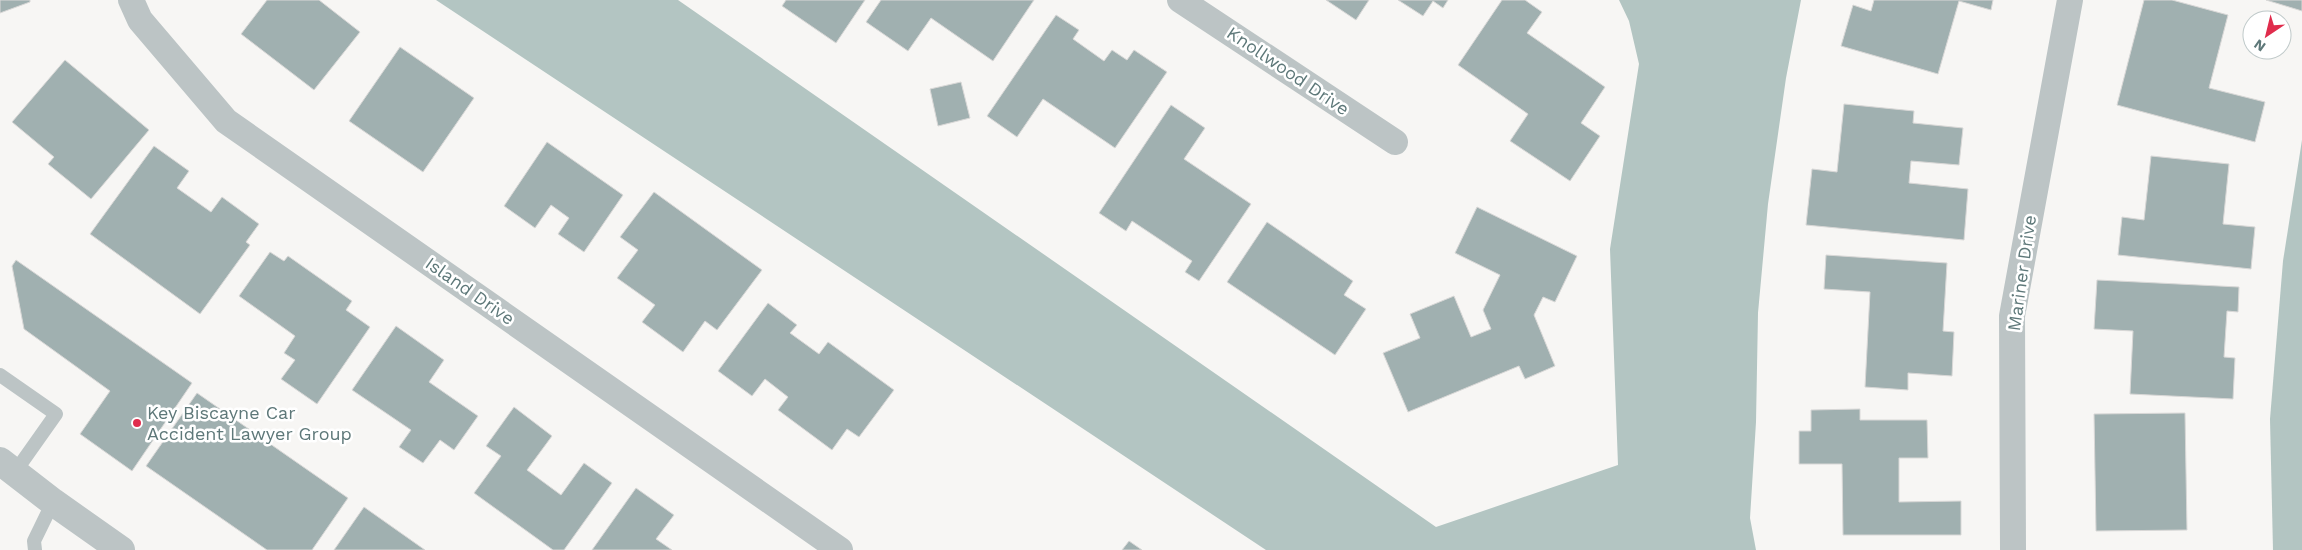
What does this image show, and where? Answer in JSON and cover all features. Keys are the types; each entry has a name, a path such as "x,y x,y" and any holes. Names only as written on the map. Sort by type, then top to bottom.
{"street":[{"name":"Island Drive","path":"132,0 140,20 226,121 840,550"},
{"name":"Knollwood Drive","path":"1180,0 1395,142"},
{"name":"Mariner Drive","path":"2014,550 2012,316 2070,0"},
{"path":"8,466 53,502 121,550"}],"lane":[{"path":"0,375 56,414 8,466"},
{"path":"35,550 34,541 53,502"}],"shaded area":[{"path":"436,0 678,0 1436,527 1618,465 1610,249 1639,64 1629,21 1619,0 1801,0 1786,78 1768,204 1758,313 1756,422 1750,518 1756,550 1266,550"},
{"path":"2302,140 2302,550 2273,550 2270,419 2283,261"}],"building":[{"path":"0,0 30,0 30,2 0,13"},
{"path":"267,0 319,0 360,32 314,90 241,34"},
{"path":"786,0 865,0 836,43 782,6"},
{"path":"881,0 1034,0 993,61 931,18 908,51 866,22"},
{"path":"1326,0 1369,0 1356,20"},
{"path":"1398,0 1448,0 1443,8 1433,1 1423,16"},
{"path":"1502,0 1525,0 1542,12 1527,33 1605,87 1581,123 1600,136 1570,181 1510,141 1528,114 1458,65"},
{"path":"1874,0 1993,0 1991,10 1959,1 1938,74 1841,46 1853,5 1871,11"},
{"path":"2144,0 2172,0 2228,15 2209,88 2265,102 2255,142 2117,105"},
{"path":"2266,0 2302,0 2302,11"},
{"path":"1056,15 1079,30 1073,39 1104,61 1112,50 1127,60 1134,50 1167,72 1115,148 1043,99 1017,137 987,116"},
{"path":"400,47 474,98 423,172 349,121"},
{"path":"65,60 149,130 91,199 48,164 54,157 12,122"},
{"path":"961,82 970,118 938,126 930,89"},
{"path":"1844,104 1914,111 1913,123 1963,128 1959,165 1911,161 1909,183 1968,189 1964,240 1806,225 1812,169 1837,172"},
{"path":"1171,105 1205,128 1184,159 1251,204 1199,281 1185,272 1192,261 1132,221 1126,231 1099,213"},
{"path":"547,142 623,195 584,252 558,234 569,218 551,205 535,228 504,206"},
{"path":"154,146 189,171 177,188 211,212 222,197 259,224 246,242 250,245 200,314 90,234"},
{"path":"2151,156 2229,164 2223,224 2255,227 2251,269 2118,255 2122,217 2144,220"},
{"path":"654,192 762,270 717,330 705,321 683,352 642,322 655,305 617,278 638,250 620,237"},
{"path":"1477,207 1577,256 1555,302 1543,297 1534,315 1555,366 1525,379 1519,366 1408,412 1383,353 1420,338 1410,314 1454,296 1471,337 1491,329 1483,310 1500,275 1455,253"},
{"path":"1267,222 1353,281 1344,295 1366,309 1335,355 1227,282"},
{"path":"270,252 284,261 288,256 352,301 346,310 370,327 317,404 281,379 295,360 284,353 295,336 239,296"},
{"path":"1826,255 1947,263 1943,331 1954,332 1952,376 1908,373 1908,390 1865,387 1870,292 1824,289"},
{"path":"16,260 192,383 132,471 80,434 110,391 24,329 12,266"},
{"path":"2097,280 2239,287 2238,312 2227,311 2224,357 2235,358 2233,399 2130,394 2133,331 2094,329"},
{"path":"768,303 797,325 790,333 819,354 828,342 894,390 859,437 847,429 832,450 778,410 788,397 765,379 752,396 718,371"},
{"path":"396,326 444,360 429,382 478,416 454,450 440,440 423,463 399,447 411,430 352,390"},
{"path":"197,393 348,498 312,550 267,550 146,466"},
{"path":"514,407 552,436 527,470 561,495 584,463 612,483 564,550 553,550 474,493 501,456 486,446"},
{"path":"1860,409 1860,420 1927,420 1928,458 1899,458 1899,502 1961,501 1961,535 1843,535 1842,464 1799,464 1799,431 1811,431 1811,410"},
{"path":"2185,413 2187,530 2096,531 2094,414"},
{"path":"636,488 674,515 656,539 672,550 592,550"},
{"path":"364,507 425,550 334,550"},
{"path":"1129,541 1142,550 1122,550"}],"place":[{"name":"Key Biscayne Car Accident Lawyer Group","path":"137,423"}]}
